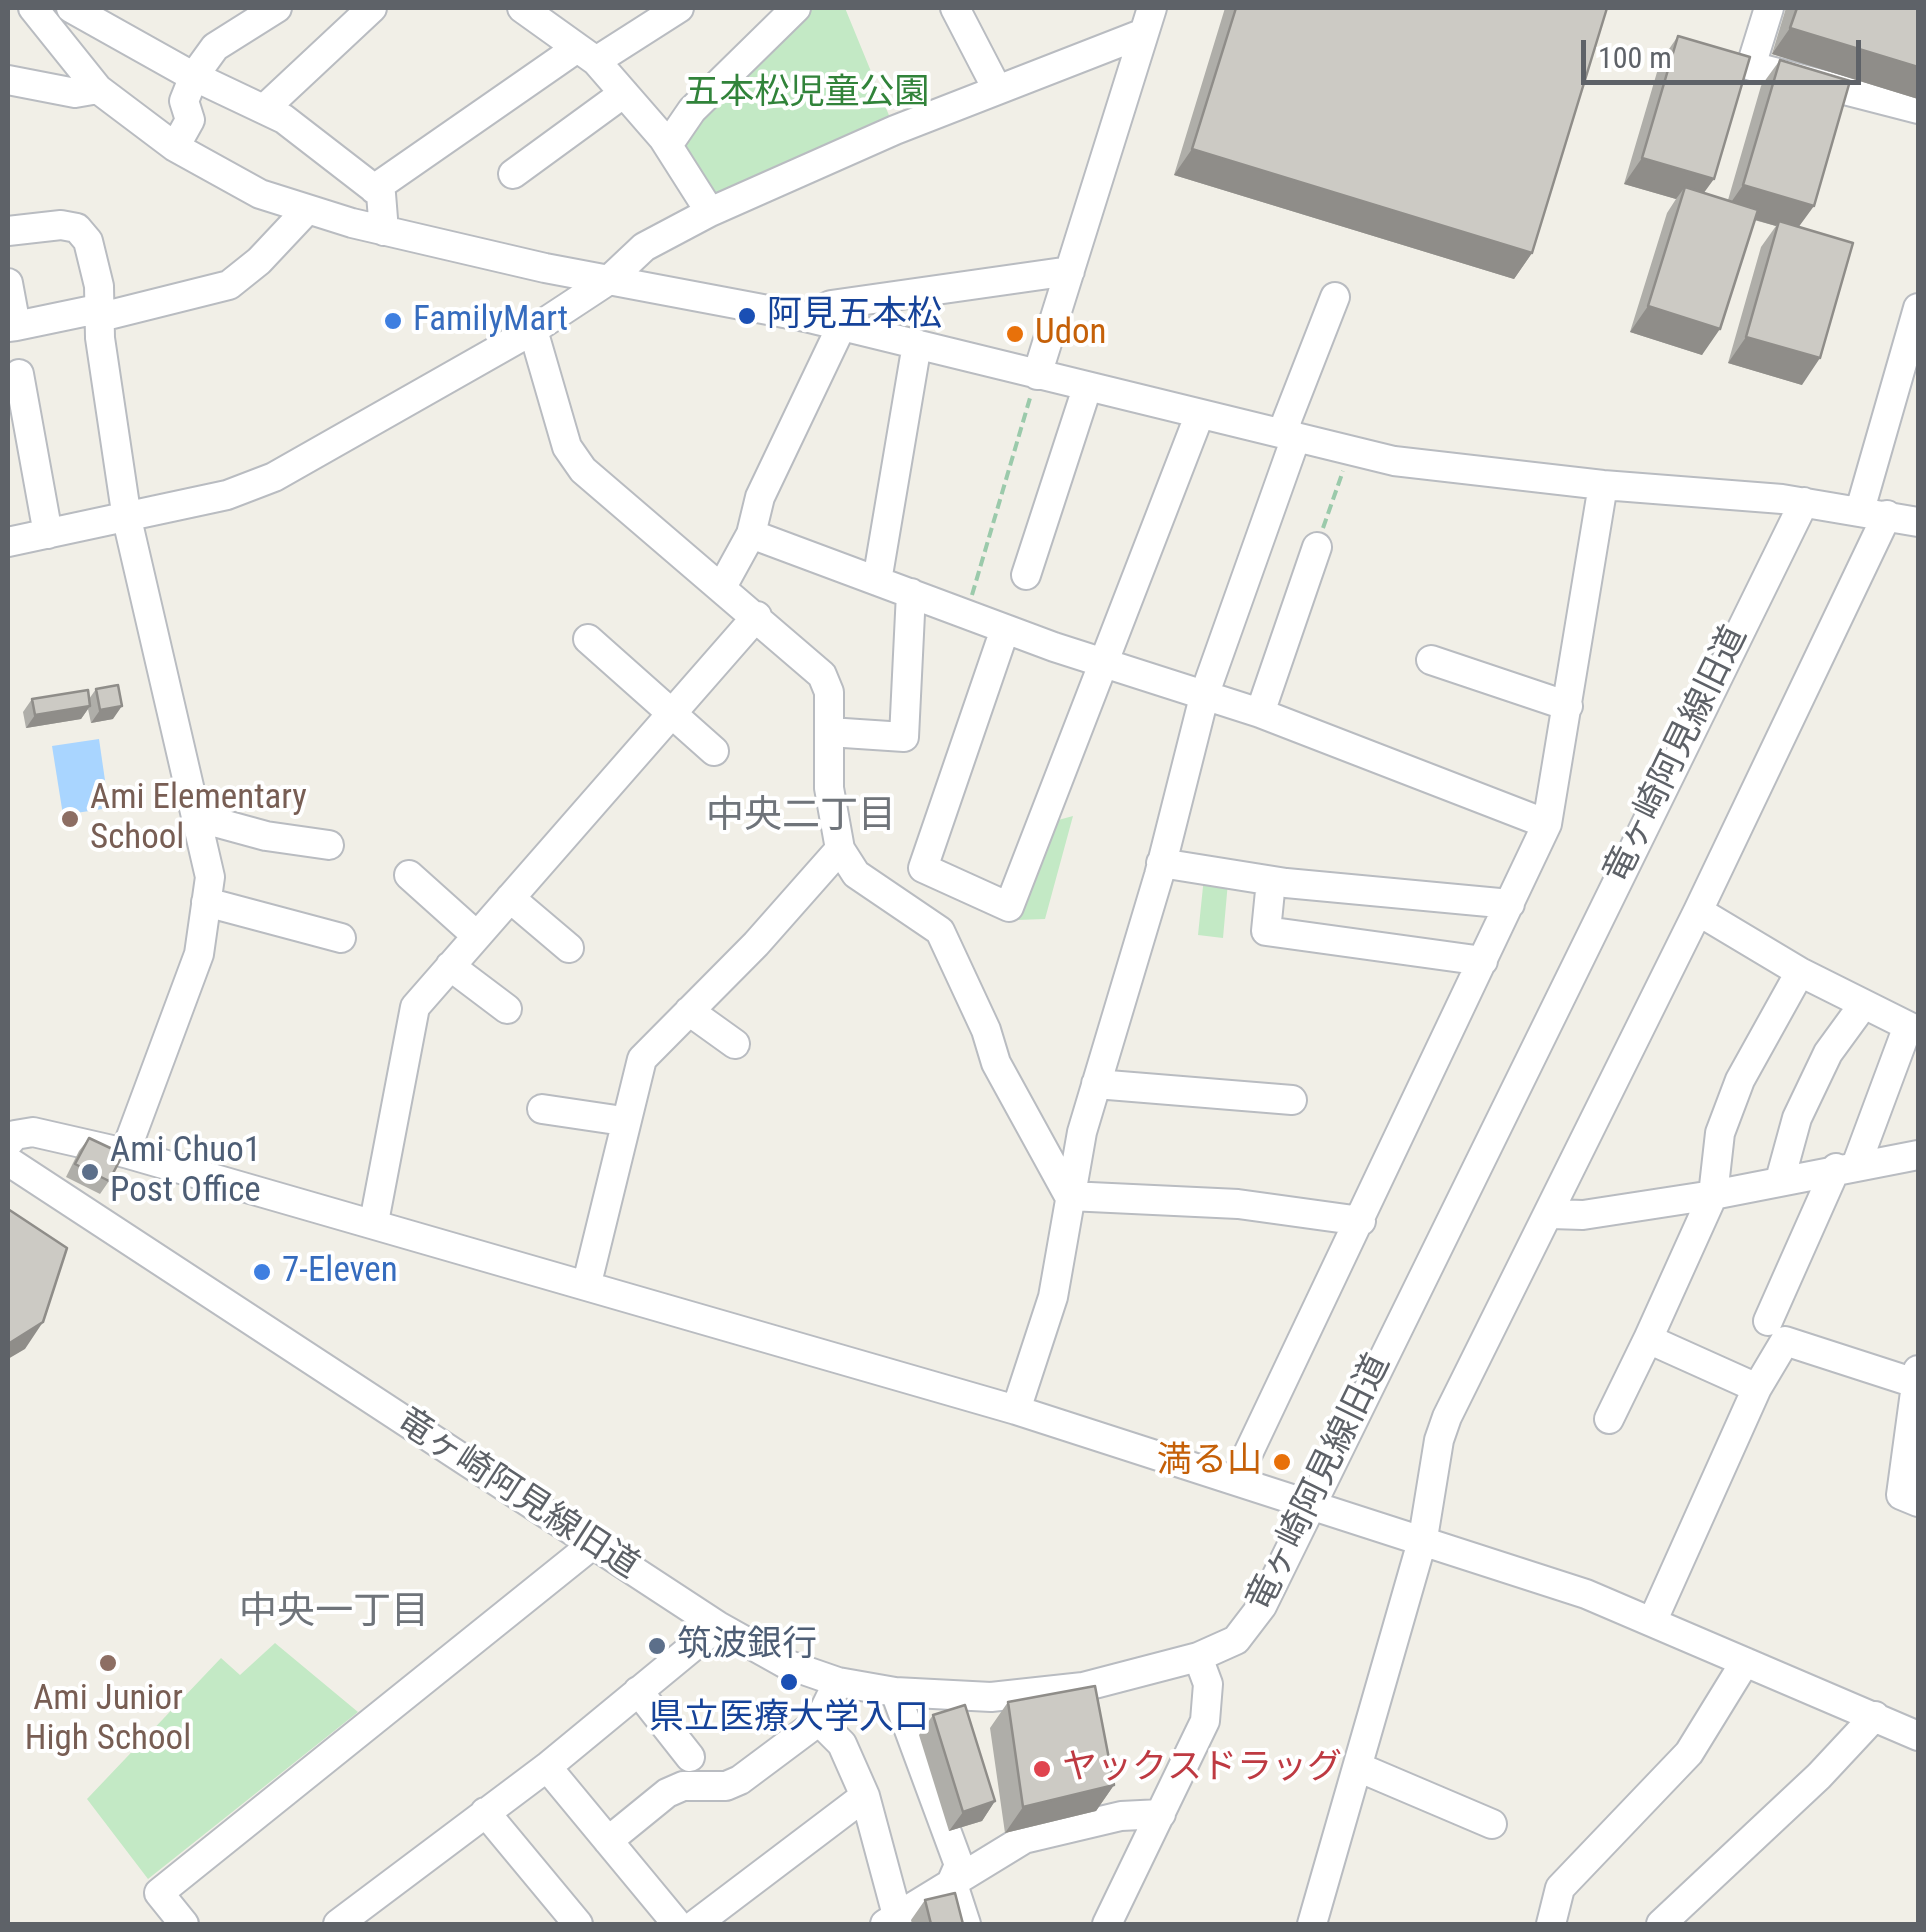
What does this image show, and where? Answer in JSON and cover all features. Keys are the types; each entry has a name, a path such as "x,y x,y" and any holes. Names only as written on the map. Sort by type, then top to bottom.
{"street":[{"path":"33,8 98,88 175,147 260,194 306,210 610,280 805,317 1349,452 1462,470 1804,502 1918,522"},
{"path":"71,8 194,76 284,119 381,194 384,231"},
{"path":"175,147 190,120 184,101 194,76 215,47 242,16 277,8"},
{"path":"264,109 372,8"},
{"path":"522,8 586,54 624,93 668,145 710,212"},
{"path":"374,189 586,54 679,8"},
{"path":"668,145 692,110 796,8"},
{"path":"955,8 997,89"},
{"path":"971,39 981,8"},
{"path":"1770,8 1751,66 1918,109"},
{"path":"8,542 227,495 274,477 534,330 610,280 644,247 710,212 1148,20"},
{"path":"1037,376 1148,20"},
{"path":"8,80 75,93 98,88"},
{"path":"513,174 624,93"},
{"path":"8,283 12,326 88,311 101,317 229,285 306,210"},
{"path":"8,232 61,225 77,228 88,242 127,518 200,818 210,877 199,954 125,1154"},
{"path":"805,317 831,304 1070,270"},
{"path":"1016,1410 1053,1297 1066,1241 1069,1196 1096,1084 1161,863 1205,694 1294,440 1286,425 1335,297"},
{"path":"1312,1924 1423,1538 1438,1440 1698,911 1873,512 1918,308"},
{"path":"723,585 751,534 760,497 842,326"},
{"path":"534,330 567,447 583,470 723,585 822,675 828,692 829,788 840,848 856,874 940,931 986,1030 996,1063 1069,1196"},
{"path":"877,581 917,344"},
{"path":"20,374 48,534"},
{"path":"1026,575 1088,388"},
{"path":"1005,629 923,868 1009,907 1198,416"},
{"path":"1236,1479 1548,824 1603,485"},
{"name":"竜ヶ崎阿見線旧道","path":"8,1161 592,1545 718,1626 786,1664 838,1682 895,1692 1020,1696 1107,1682 1198,1657 1247,1631 1804,502"},
{"path":"751,534 1005,629 1260,713 1548,824"},
{"path":"1260,713 1317,547"},
{"path":"829,732 904,737 911,594"},
{"path":"374,1222 415,1007 757,616"},
{"path":"588,639 714,750"},
{"path":"1431,660 1568,706"},
{"path":"200,818 266,836 328,845"},
{"path":"588,1283 642,1059 840,848"},
{"path":"1161,863 1271,881 1510,904"},
{"path":"409,875 477,936"},
{"path":"1271,881 1266,931 1483,961"},
{"path":"510,898 569,948"},
{"path":"206,902 342,938"},
{"path":"1698,911 1800,972 1913,1028 1768,1322"},
{"path":"450,966 507,1009"},
{"path":"1609,1419 1713,1195 1720,1133 1740,1080 1800,972"},
{"path":"1780,1180 1797,1118 1828,1054 1863,1004"},
{"path":"689,1011 735,1044"},
{"path":"1096,1084 1292,1100"},
{"path":"542,1108 624,1121"},
{"path":"8,1143 15,1135 33,1132 125,1154 588,1283 1016,1410 1423,1538 1653,1620 1918,1736"},
{"path":"1550,1214 1583,1215 1713,1195 1847,1165 1918,1154"},
{"path":"1069,1196 1238,1204 1362,1221"},
{"path":"1648,1339 1757,1388"},
{"path":"1653,1620 1757,1388 1785,1341 1917,1379 1901,1495 1918,1502"},
{"path":"184,1924 159,1893 592,1545"},
{"path":"338,1924 547,1767 718,1626"},
{"path":"1107,1924 1205,1721 1208,1684 1198,1657"},
{"path":"1551,1924 1560,1888 1689,1753 1745,1662"},
{"path":"608,1841 667,1793 684,1786 726,1786 740,1780 818,1721 838,1682"},
{"path":"638,1691 690,1757"},
{"path":"895,1692 959,1866 952,1881 966,1924"},
{"path":"1661,1924 1819,1776 1874,1716"},
{"path":"818,1721 842,1744 865,1796 891,1920 1024,1839 1120,1816 1161,1814"},
{"path":"547,1767 677,1924"},
{"path":"1358,1767 1492,1824"},
{"path":"696,1924 865,1796"},
{"path":"484,1812 578,1924"}],"path":[{"path":"966,614 1037,376"},
{"path":"1317,547 1349,452"}],"green space":[{"name":"五本松児童公園","path":"796,8 845,8 895,130 710,212 668,145"},
{"path":"1073,816 1045,919 1016,920 1051,822"},
{"path":"1204,877 1228,882 1223,938 1198,935"},
{"path":"275,1643 358,1712 148,1879 87,1799 221,1658 240,1675"}],"water":[{"path":"99,739 109,808 63,815 52,746"}],"building":[{"path":"1236,8 1607,8 1532,253 1192,149"},
{"path":"1797,8 1918,8 1918,67 1790,28"},
{"path":"1678,36 1750,57 1714,179 1642,158"},
{"path":"1780,60 1850,81 1814,206 1743,185"},
{"path":"1685,187 1758,210 1720,329 1648,306"},
{"path":"1779,221 1853,243 1820,358 1746,337"},
{"path":"118,685 122,706 100,710 96,689"},
{"path":"88,690 90,706 35,715 32,699"},
{"path":"89,1138 123,1154 109,1181 75,1164"},
{"path":"8,1209 67,1248 43,1322 8,1344"},
{"path":"1095,1686 1114,1785 1023,1807 1008,1702"},
{"path":"965,1705 995,1801 963,1812 933,1715"},
{"path":"955,1893 963,1924 931,1924 925,1900"}],"place":[{"name":"阿見五本松","path":"747,316"},
{"name":"FamilyMart","path":"393,321"},
{"name":"Udon","path":"1015,334"},
{"name":"Ami Elementary School","path":"70,819"},
{"name":"Ami Chuo1 Post Office","path":"90,1172"},
{"name":"7-Eleven","path":"262,1272"},
{"name":"満る山","path":"1282,1462"},
{"name":"筑波銀行","path":"657,1646"},
{"name":"Ami Junior High School","path":"108,1663"},
{"name":"県立医療大学入口","path":"789,1682"},
{"name":"ヤックスドラッグ","path":"1042,1769"}],"district":[{"name":"中央二丁目","path":"801,817"},
{"name":"中央一丁目","path":"334,1613"}]}
